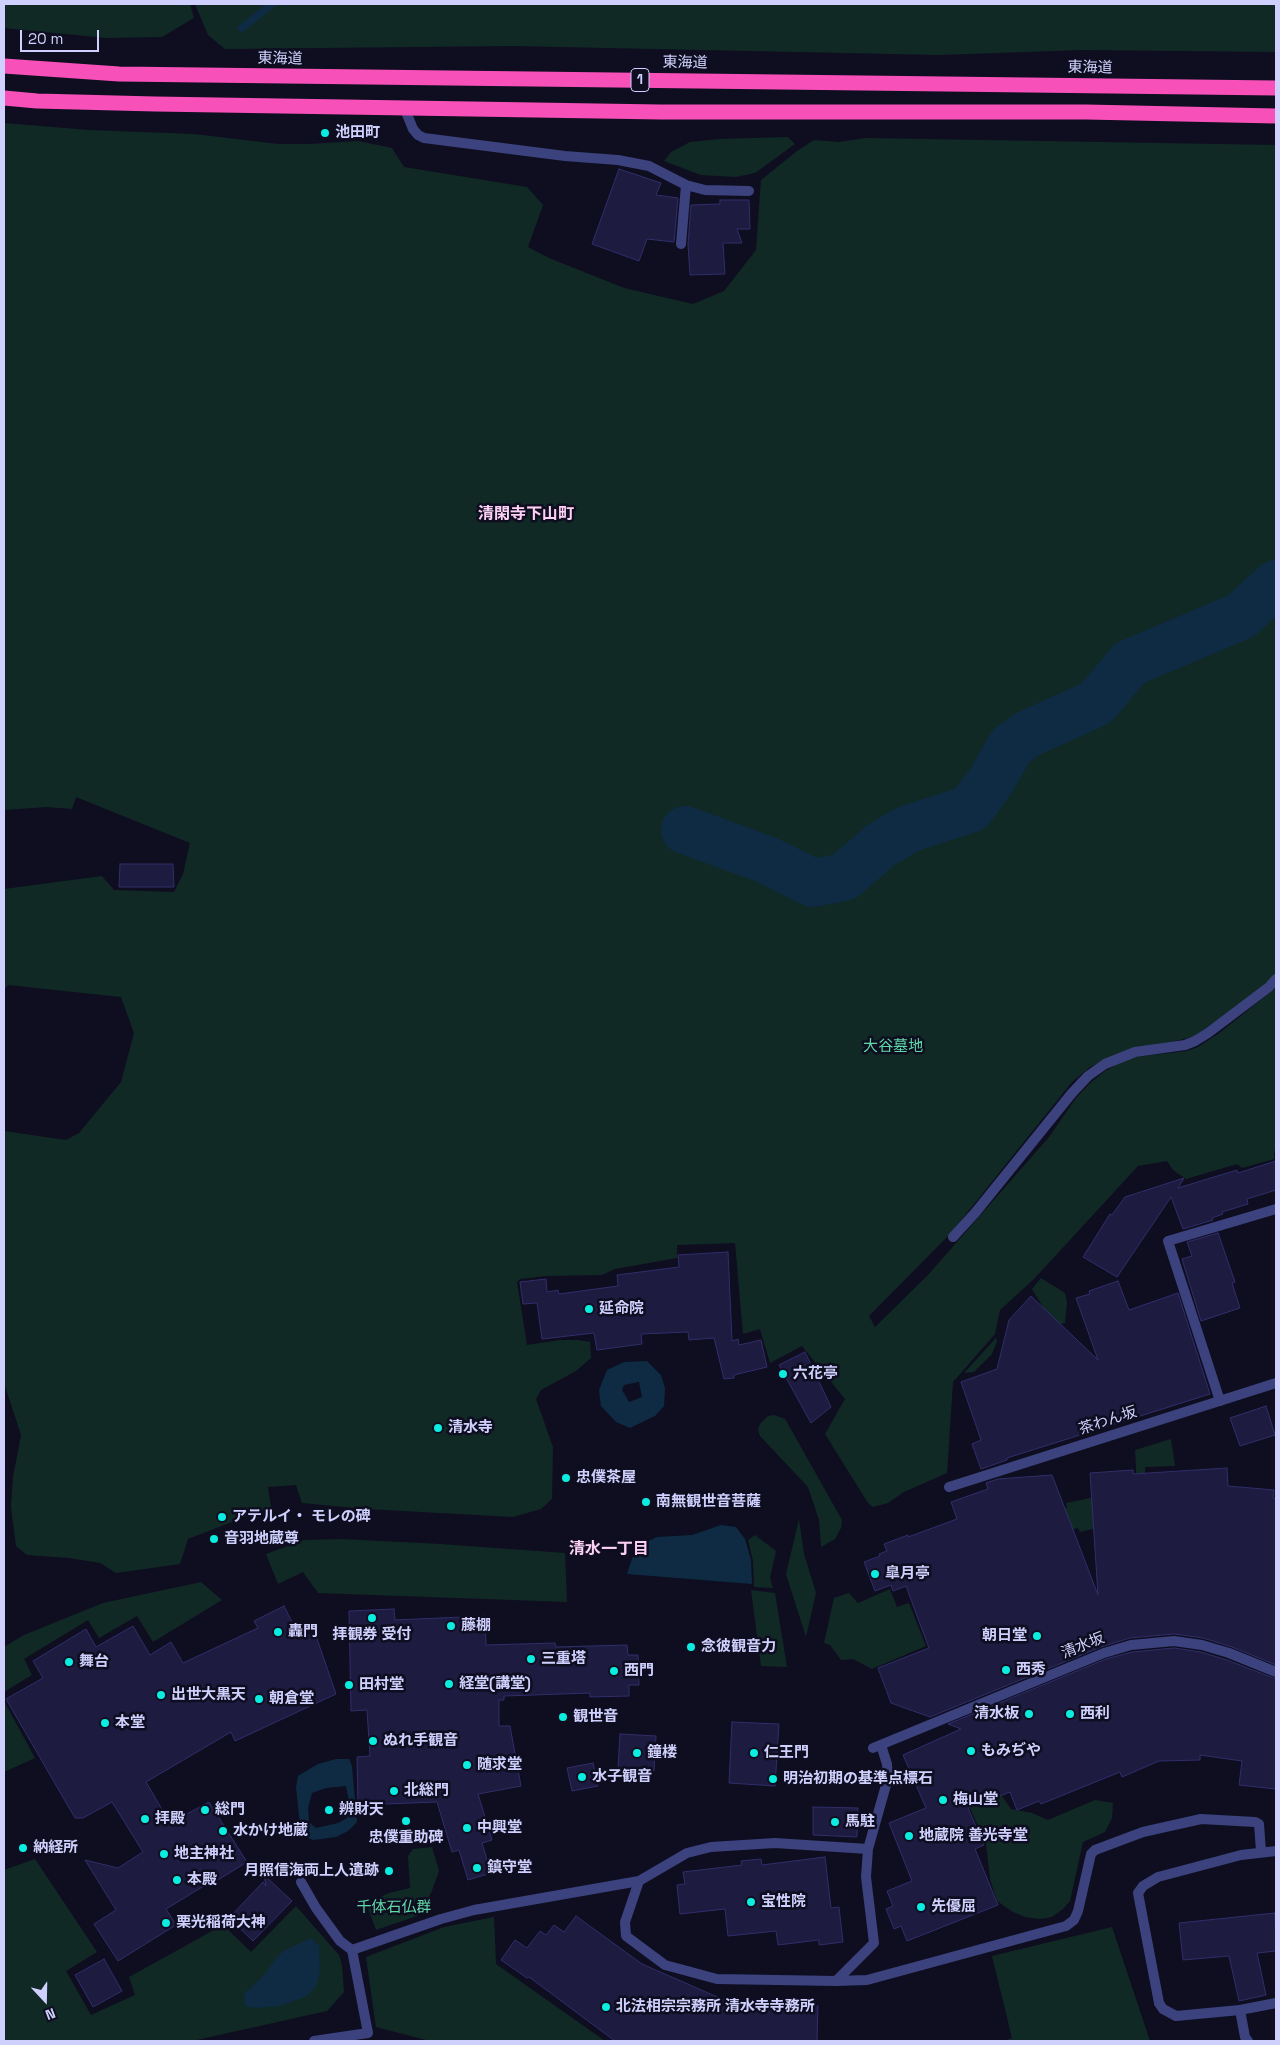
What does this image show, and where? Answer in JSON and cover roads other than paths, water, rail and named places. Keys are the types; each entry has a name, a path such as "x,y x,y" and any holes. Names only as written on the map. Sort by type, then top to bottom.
{"highway":[{"name":"東海道","path":"4,66 39,70 149,74 1276,88"},
{"name":"1","path":"4,98 37,101 155,104 661,112 1086,112 1276,116"}],"street":[{"path":"404,107 413,129 424,138 565,156 618,160 649,166 686,185 706,190 749,191"},
{"path":"681,244 686,185"},
{"path":"953,1237 1088,1076 1106,1064 1134,1052 1185,1045 1195,1041 1208,1034 1270,987 1276,980"},
{"path":"1220,1401 1168,1241 1276,1208"},
{"name":"茶わん坂","path":"949,1487 1276,1383"},
{"name":"清水坂","path":"868,1849 888,1778 887,1764 877,1746 1104,1653 1131,1645 1174,1641 1202,1645 1230,1653 1276,1672"},
{"path":"638,1881 625,1922 626,1936 665,1965 717,1979 867,1980 1066,1926 1074,1920 1078,1911 1091,1854 1095,1850 1143,1832 1201,1819 1255,1822 1259,1824 1261,1851"},
{"path":"352,1950 474,1910 638,1881 687,1853 711,1847 775,1843 868,1849 866,1877 874,1943 836,1981"},
{"path":"1276,1851 1261,1851 1158,1876 1143,1886 1138,1893 1159,2003 1163,2009 1176,2016 1240,2010 1276,2003"},
{"path":"301,1882 316,1908 340,1941 352,1950 368,2034 314,2041"},
{"path":"1240,2010 1245,2037 1248,2041"}],"water":[{"path":"647,1361 661,1375 665,1388 664,1406 655,1416 630,1428 616,1422 601,1406 599,1390 607,1370 624,1362","holes":["639,1382 642,1397 629,1402 622,1390 624,1385"]},
{"path":"721,1525 736,1527 745,1539 751,1560 752,1584 627,1574 634,1553 642,1544 657,1537 692,1535"},
{"path":"336,1759 349,1759 352,1766 357,1822 348,1831 336,1837 313,1840 301,1835 296,1787 298,1776 318,1764","holes":["346,1786 349,1802 347,1818 338,1823 316,1828 309,1822 308,1808 312,1793 326,1788"]},
{"path":"311,1938 319,1946 320,1971 316,1987 305,1997 279,2006 255,2008 245,2006 244,1994 265,1974 277,1957 285,1950"}],"waterway":[{"path":"242,28 272,4"},
{"path":"685,830 767,860 813,883 844,877 881,845 908,829 970,809 991,781 1011,746 1028,734 1096,703 1130,663 1241,616 1276,584"}],"place":[{"name":"池田町","path":"325,133"},
{"name":"延命院","path":"589,1309"},
{"name":"六花亭","path":"783,1374"},
{"name":"清水寺","path":"438,1428"},
{"name":"忠僕茶屋","path":"566,1478"},
{"name":"南無観世音菩薩","path":"646,1502"},
{"name":"アテルイ・ モレの碑","path":"222,1517"},
{"name":"音羽地蔵尊","path":"214,1539"},
{"name":"皐月亭","path":"875,1574"},
{"name":"拝観券 受付","path":"372,1618"},
{"name":"藤棚","path":"451,1626"},
{"name":"轟門","path":"278,1632"},
{"name":"朝日堂","path":"1037,1636"},
{"name":"念彼観音力","path":"691,1647"},
{"name":"三重塔","path":"531,1659"},
{"name":"舞台","path":"69,1662"},
{"name":"西秀","path":"1006,1670"},
{"name":"西門","path":"614,1671"},
{"name":"経堂(講堂)","path":"449,1684"},
{"name":"田村堂","path":"349,1685"},
{"name":"出世大黒天","path":"161,1695"},
{"name":"朝倉堂","path":"259,1699"},
{"name":"清水板","path":"1029,1714"},
{"name":"西利","path":"1070,1714"},
{"name":"観世音","path":"563,1717"},
{"name":"本堂","path":"105,1723"},
{"name":"ぬれ手観音","path":"373,1741"},
{"name":"もみぢや","path":"971,1751"},
{"name":"鐘楼","path":"637,1753"},
{"name":"仁王門","path":"754,1753"},
{"name":"随求堂","path":"467,1765"},
{"name":"水子観音","path":"582,1777"},
{"name":"明治初期の基準点標石","path":"773,1779"},
{"name":"北総門","path":"394,1791"},
{"name":"梅山堂","path":"943,1800"},
{"name":"総門","path":"205,1810"},
{"name":"辨財天","path":"329,1810"},
{"name":"拝殿","path":"145,1819"},
{"name":"忠僕重助碑","path":"406,1821"},
{"name":"馬駐","path":"835,1822"},
{"name":"中興堂","path":"467,1828"},
{"name":"水かけ地蔵","path":"223,1831"},
{"name":"地蔵院 善光寺堂","path":"909,1836"},
{"name":"納経所","path":"23,1848"},
{"name":"地主神社","path":"164,1854"},
{"name":"鎮守堂","path":"477,1868"},
{"name":"月照信海両上人遺跡","path":"389,1871"},
{"name":"本殿","path":"177,1880"},
{"name":"宝性院","path":"751,1902"},
{"name":"先優屈","path":"921,1907"},
{"name":"栗光稲荷大神","path":"166,1923"},
{"name":"北法相宗宗務所 清水寺寺務所","path":"606,2007"}],"district":[{"name":"清閑寺下山町","path":"526,515"},
{"name":"清水一丁目","path":"609,1550"}],"park label":[{"name":"大谷墓地","path":"893,1047"},
{"name":"千体石仏群","path":"394,1908"}]}
